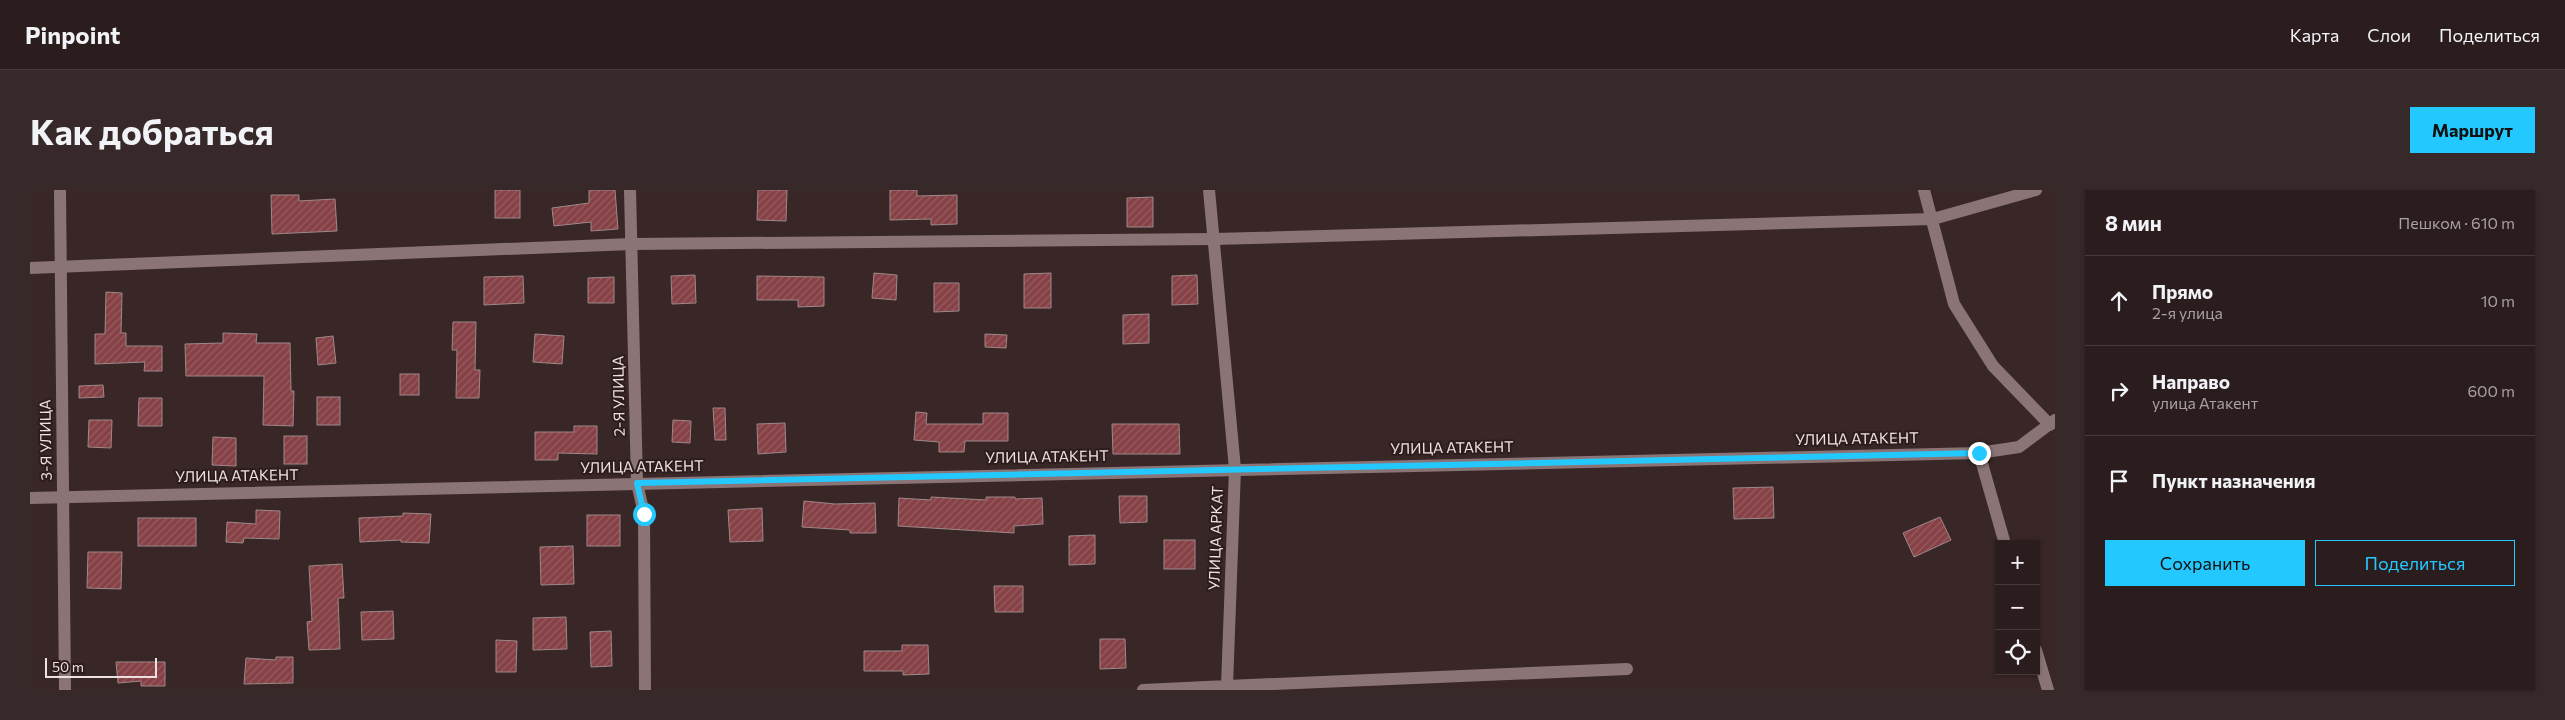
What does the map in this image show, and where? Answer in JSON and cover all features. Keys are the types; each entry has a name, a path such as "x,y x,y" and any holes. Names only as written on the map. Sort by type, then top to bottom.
{"street":[{"name":"3-Я УЛИЦА","path":"60,190 65,690"},
{"name":"2-Я УЛИЦА","path":"630,190 637,483 644,514 645,690"},
{"name":"УЛИЦА АРКАТ","path":"1209,190 1235,469 1227,688"},
{"path":"1924,190 1954,304 1992,366 2052,422"},
{"path":"30,268 632,244 1214,239 1932,219 2036,190"},
{"name":"УЛИЦА АТАКЕНТ","path":"30,498 1979,453 2019,447 2052,422"},
{"path":"1979,453 2004,540"},
{"path":"2040,663 2048,690"},
{"path":"1143,690 1227,688 1627,669"}],"building":[{"path":"495,190 520,190 520,218 495,218"},
{"path":"589,190 615,190 618,229 591,231 591,222 554,226 552,208 589,203"},
{"path":"758,190 787,190 786,221 757,220"},
{"path":"890,190 917,190 917,196 957,195 957,224 931,225 931,219 890,220"},
{"path":"271,195 299,195 299,201 335,199 337,231 272,234"},
{"path":"1153,197 1153,227 1127,227 1127,198"},
{"path":"874,273 897,275 896,300 872,298"},
{"path":"1051,273 1051,308 1024,308 1024,274"},
{"path":"695,275 696,303 672,304 671,276"},
{"path":"1197,275 1198,304 1172,305 1172,276"},
{"path":"523,276 524,303 484,305 484,277"},
{"path":"757,276 824,277 824,306 798,307 798,300 757,300"},
{"path":"614,277 614,303 588,303 588,278"},
{"path":"934,283 959,283 959,311 934,312"},
{"path":"106,292 122,293 121,333 126,333 126,346 162,346 162,371 144,371 145,362 95,364 95,334 105,334"},
{"path":"1149,314 1149,343 1123,344 1123,315"},
{"path":"453,322 476,322 475,370 480,370 479,398 456,398 457,350 452,350"},
{"path":"223,333 257,334 256,343 290,343 291,391 294,391 293,426 263,425 264,376 186,376 185,344 223,343"},
{"path":"535,334 564,336 562,364 533,362"},
{"path":"985,334 1007,335 1006,348 985,347"},
{"path":"333,336 336,363 318,365 316,338"},
{"path":"400,374 419,374 419,395 400,395"},
{"path":"103,385 104,397 79,398 79,386"},
{"path":"317,397 340,397 340,425 317,425"},
{"path":"139,398 162,398 162,426 138,426"},
{"path":"713,408 725,408 726,440 715,440"},
{"path":"916,412 927,413 926,424 983,424 983,413 1008,413 1008,441 965,441 964,452 939,452 939,442 914,440"},
{"path":"89,420 112,420 111,448 88,447"},
{"path":"673,420 691,421 690,443 672,442"},
{"path":"785,423 786,452 758,454 757,424"},
{"path":"1112,424 1179,424 1180,454 1113,454"},
{"path":"574,426 597,426 597,454 558,453 558,460 535,460 535,432 574,432"},
{"path":"284,436 307,436 307,464 284,464"},
{"path":"213,437 236,438 236,466 212,465"},
{"path":"1773,487 1774,518 1734,519 1733,488"},
{"path":"1119,496 1147,496 1147,522 1120,523"},
{"path":"931,497 986,500 986,497 1042,498 1043,524 1014,526 1014,533 898,526 899,498 931,500"},
{"path":"804,501 835,504 875,503 876,533 850,533 850,530 802,527"},
{"path":"762,508 763,541 730,542 728,510"},
{"path":"256,510 280,511 279,539 244,538 243,543 226,542 227,522 256,524"},
{"path":"403,513 431,514 429,543 401,542 401,540 360,542 359,518 403,516"},
{"path":"587,515 620,515 620,546 587,546"},
{"path":"1940,517 1951,540 1914,557 1903,533"},
{"path":"138,518 196,518 196,546 138,546"},
{"path":"1095,535 1095,564 1069,565 1069,536"},
{"path":"1164,540 1195,540 1195,569 1164,569"},
{"path":"573,546 574,584 541,585 540,547"},
{"path":"88,552 122,552 121,589 87,588"},
{"path":"342,564 344,598 338,598 340,649 309,650 307,622 312,621 309,566"},
{"path":"994,586 1023,586 1023,612 995,612"},
{"path":"393,611 394,639 362,640 361,612"},
{"path":"566,617 567,649 533,650 533,618"},
{"path":"611,631 612,666 591,667 590,632"},
{"path":"1100,639 1125,639 1126,668 1100,669"},
{"path":"496,640 517,641 516,672 496,672"},
{"path":"902,645 928,645 929,674 903,675 903,671 864,671 864,651 902,651"},
{"path":"276,657 293,657 293,683 244,684 246,658 276,660"},
{"path":"116,662 165,662 165,686 141,686 141,681 118,683"}],"route":[{"path":"644,514 637,483 1979,453"}]}
